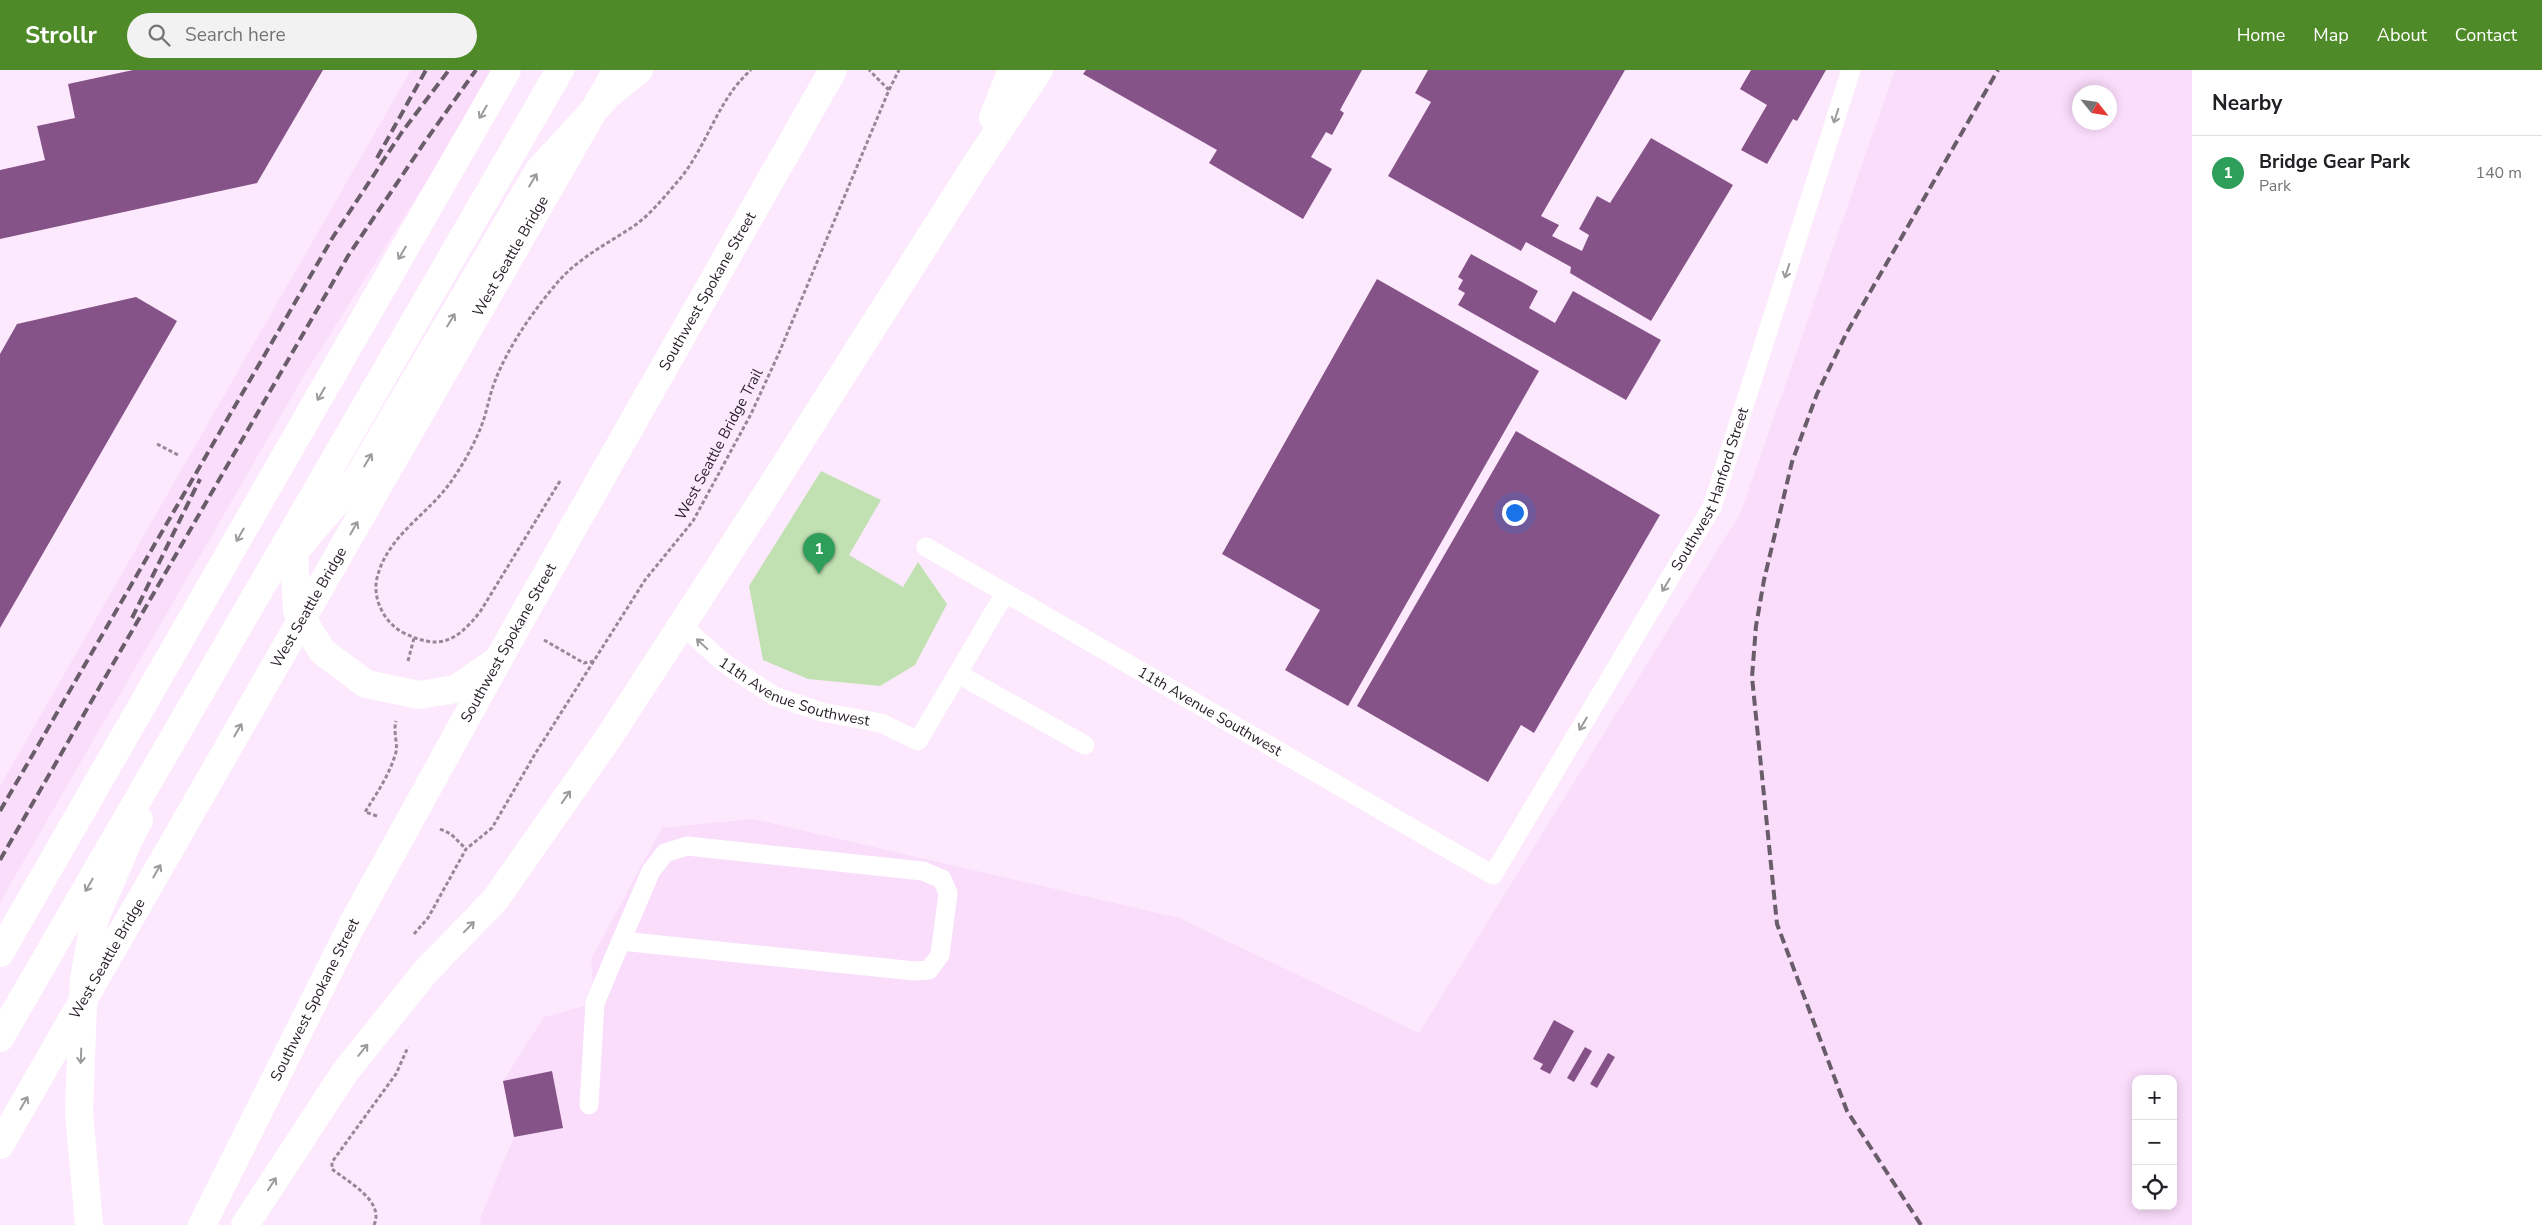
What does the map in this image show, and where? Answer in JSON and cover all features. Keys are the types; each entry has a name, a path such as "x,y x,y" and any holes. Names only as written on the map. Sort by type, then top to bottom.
{"main road":[{"path":"0,953 507,70"},
{"path":"0,1038 560,70"},
{"path":"89,1225 79,1112 84,979 95,918 130,837 294,552 345,456 575,70"},
{"name":"West Seattle Bridge","path":"0,1145 617,70"},
{"path":"498,660 456,689 419,695 366,684 322,651 297,610 294,552 358,477 539,170 608,95 639,70"},
{"name":"Southwest Spokane Street","path":"202,1225 353,923 498,660 832,70"},
{"path":"975,166 1012,70"},
{"path":"245,1225 345,1072 426,971 495,900 625,712 975,166 1039,70"}],"lane":[{"name":"Southwest Hanford Street","path":"1493,875 1712,506 1851,70"},
{"name":"11th Avenue Southwest","path":"926,547 1493,875"},
{"path":"1005,593 958,674 1085,745"},
{"name":"11th Avenue Southwest","path":"682,625 724,663 774,696 822,712 881,723 918,741 958,674"},
{"path":"589,1105 595,1004 621,941 650,871 665,853 687,846 923,871 942,879 948,893 940,955 929,970 914,971 621,941"}],"path":[{"path":"480,612 465,631 454,638 440,643 414,638 396,629 386,619 376,592 377,577 399,536 449,484 481,427 501,367 542,302 558,282 587,255 636,224 658,203 695,156 735,84 751,70"},
{"path":"869,70 889,90"},
{"name":"West Seattle Bridge Trail","path":"411,938 428,918 466,850 492,828 645,580 693,521 751,414 779,353 899,70"},
{"path":"157,444 180,456"},
{"path":"410,654 414,638"},
{"path":"546,641 584,663 594,661"},
{"path":"372,815 365,812 382,784 396,750 394,730"},
{"path":"441,829 451,834 466,850"},
{"path":"374,1225 376,1214 368,1197 332,1169 332,1162 396,1074 412,1039"}],"shaded area":[{"path":"411,70 523,70 443,155 305,374 0,902 0,786"},
{"path":"1895,70 2192,70 2192,1225 481,1225 480,1218 514,1137 503,1081 544,1017 595,1003 591,959 662,828 753,819 1179,918 1419,1033 1741,512"}],"green space":[{"path":"821,471 881,500 849,555 903,587 918,562 947,604 915,665 880,686 808,679 763,660 749,586"}],"building":[{"path":"133,70 323,70 257,183 0,239 0,170 45,160 37,126 75,118 68,84"},
{"path":"1086,70 1362,70 1340,110 1344,113 1332,135 1326,132 1311,157 1332,169 1303,219 1209,163 1217,150 1083,74"},
{"path":"1428,70 1625,70 1541,216 1559,225 1552,236 1582,251 1589,235 1579,229 1597,196 1610,203 1651,138 1733,185 1651,321 1570,273 1571,267 1526,242 1521,251 1388,176 1431,102 1415,93"},
{"path":"1751,70 1826,70 1797,121 1793,119 1767,164 1741,150 1767,105 1740,89"},
{"path":"1471,254 1538,291 1529,308 1555,323 1573,291 1661,340 1626,400 1458,305 1465,293 1458,289 1463,280 1458,277"},
{"path":"1377,279 1539,371 1348,706 1285,670 1320,610 1222,554"},
{"path":"136,297 177,321 0,628 0,354 17,324"},
{"path":"1516,431 1660,515 1534,733 1521,725 1488,782 1357,706"},
{"path":"1554,1020 1574,1031 1550,1074 1540,1069 1543,1064 1533,1059"},
{"path":"1585,1047 1592,1051 1574,1082 1567,1078"},
{"path":"1608,1053 1615,1057 1597,1088 1590,1084"},
{"path":"552,1071 563,1128 514,1137 503,1081"}],"railway":[{"path":"377,158 426,70"},
{"path":"0,811 333,237 402,132 449,70"},
{"path":"0,860 348,256 476,70"},
{"path":"1921,1225 1847,1111 1777,924 1752,677 1756,626 1764,580 1792,462 1817,394 1847,332 1998,70"},
{"path":"132,618 200,479"}],"place":[{"name":"Bridge Gear Park","path":"819,574"}]}
